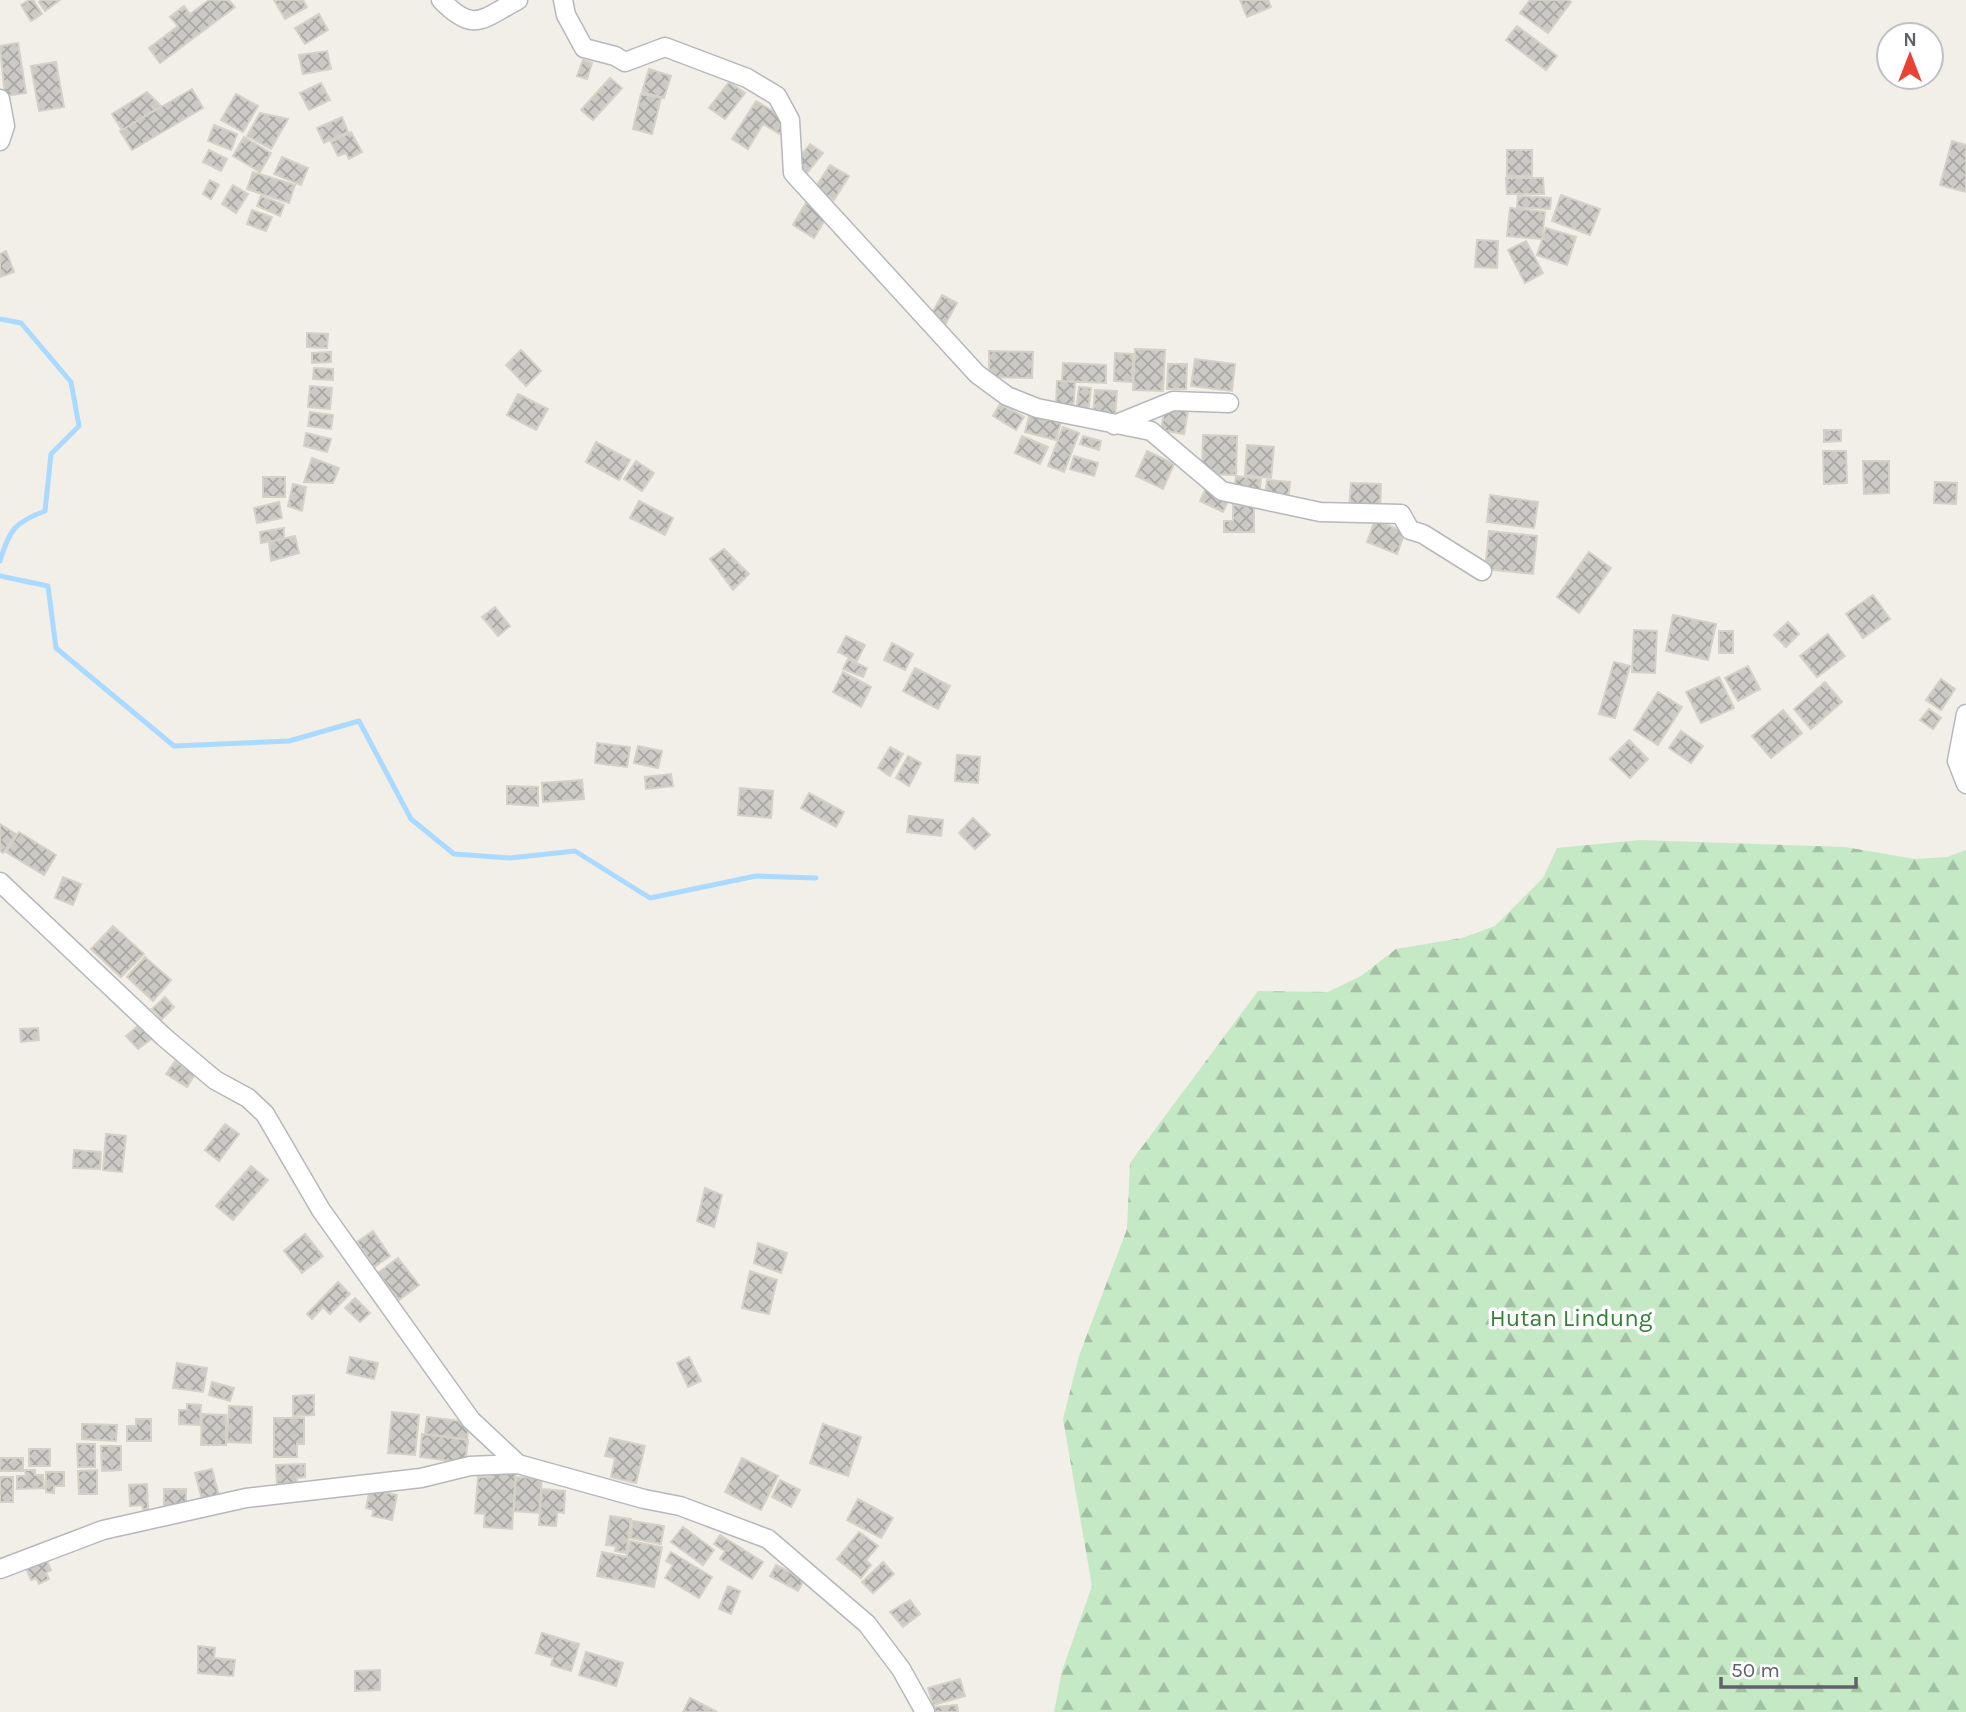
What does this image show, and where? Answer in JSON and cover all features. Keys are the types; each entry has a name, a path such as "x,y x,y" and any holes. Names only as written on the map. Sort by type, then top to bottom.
{"street":[{"path":"442,0 456,16 469,22 485,18 518,0"},
{"path":"563,0 566,15 584,48 615,56 625,62 665,47 747,78 778,96 790,120 793,173 977,374 1007,396 1029,405 1151,431 1220,490 1241,498 1320,512 1401,514 1410,530 1423,534 1482,571"},
{"path":"0,99 5,126 0,141"},
{"path":"1114,425 1173,401 1229,403"},
{"path":"1966,714 1957,761 1966,784"},
{"path":"0,883 164,1037 215,1080 248,1098 265,1114 321,1210 471,1420 518,1464"},
{"path":"0,1569 103,1530 246,1498 421,1478 470,1466 518,1464 644,1499 680,1506 768,1539 867,1624 901,1669 925,1712"}],"green space":[{"name":"Hutan Lindung","path":"1640,840 1845,847 1915,859 1947,857 1966,850 1966,1712 1054,1712 1062,1671 1092,1586 1063,1419 1079,1356 1127,1229 1130,1163 1258,991 1328,992 1361,976 1396,949 1462,938 1495,926 1543,878 1557,848"}],"building":[{"path":"33,0 42,14 31,21 21,5"},
{"path":"60,0 45,11 39,2"},
{"path":"209,0 229,0 235,7 160,63 149,48 178,26 170,17 184,6 190,14"},
{"path":"274,0 303,0 307,7 285,19"},
{"path":"1240,0 1268,0 1271,7 1247,17"},
{"path":"1530,0 1571,2 1548,33 1520,13"},
{"path":"319,14 328,30 305,44 295,28"},
{"path":"1517,26 1557,56 1546,70 1506,40"},
{"path":"18,43 26,93 5,96 0,46"},
{"path":"327,51 331,69 303,74 299,55"},
{"path":"583,60 592,63 587,79 577,76"},
{"path":"56,62 64,107 39,111 31,66"},
{"path":"649,69 671,76 664,98 642,92"},
{"path":"610,78 622,88 593,120 581,110"},
{"path":"729,82 745,93 725,119 709,108"},
{"path":"321,83 330,100 309,110 300,93"},
{"path":"192,89 203,108 132,150 120,131"},
{"path":"147,92 161,106 122,130 112,114"},
{"path":"236,94 258,106 243,132 221,120"},
{"path":"641,94 661,98 652,134 633,129"},
{"path":"756,101 788,120 780,134 763,124 748,149 732,139"},
{"path":"260,113 288,119 271,149 247,136"},
{"path":"342,117 348,132 324,143 317,128"},
{"path":"214,125 237,134 231,150 208,141"},
{"path":"351,132 362,152 349,159 346,153 338,156 331,142"},
{"path":"244,137 271,153 260,172 233,156"},
{"path":"1952,141 1966,145 1966,192 1940,185"},
{"path":"810,144 823,153 807,173 795,163"},
{"path":"209,150 227,159 221,171 203,162"},
{"path":"1507,150 1532,150 1532,176 1507,176"},
{"path":"282,157 308,168 301,185 274,174"},
{"path":"830,165 849,176 834,200 815,188"},
{"path":"253,172 295,185 289,203 247,189"},
{"path":"1506,178 1543,178 1544,194 1507,194"},
{"path":"210,180 219,185 211,199 203,194"},
{"path":"233,185 248,194 236,213 222,204"},
{"path":"1561,195 1600,209 1590,235 1552,221"},
{"path":"261,196 284,205 280,216 257,206"},
{"path":"1518,196 1551,198 1550,209 1517,207"},
{"path":"806,203 827,216 814,238 793,225"},
{"path":"1510,208 1545,212 1542,239 1507,236"},
{"path":"252,210 272,217 266,231 247,224"},
{"path":"1546,228 1576,237 1567,265 1537,255"},
{"path":"1477,240 1498,241 1497,268 1475,267"},
{"path":"1526,241 1543,273 1525,283 1508,250"},
{"path":"6,251 14,272 0,277 0,254"},
{"path":"942,295 957,303 945,325 930,317"},
{"path":"307,333 328,334 327,348 307,347"},
{"path":"1135,349 1165,350 1163,391 1133,390"},
{"path":"521,350 541,371 526,386 506,365"},
{"path":"989,351 1033,352 1032,378 989,377"},
{"path":"331,352 331,362 312,363 312,353"},
{"path":"1115,353 1133,354 1132,382 1114,381"},
{"path":"1195,359 1235,364 1232,391 1191,386"},
{"path":"1063,363 1106,365 1106,383 1062,381"},
{"path":"1168,364 1187,364 1186,389 1167,389"},
{"path":"314,368 333,369 333,380 313,379"},
{"path":"1057,381 1075,382 1073,412 1056,406"},
{"path":"310,386 332,388 330,409 308,407"},
{"path":"1079,387 1091,388 1088,413 1076,412"},
{"path":"1095,390 1117,391 1115,416 1093,415"},
{"path":"518,394 548,409 536,430 507,415"},
{"path":"1000,404 1024,417 1016,430 993,416"},
{"path":"1165,407 1188,411 1184,434 1161,430"},
{"path":"310,412 333,415 331,429 308,426"},
{"path":"1030,413 1061,422 1056,440 1025,432"},
{"path":"1063,427 1079,433 1064,472 1048,466"},
{"path":"1824,430 1841,430 1841,441 1824,442"},
{"path":"306,433 331,439 327,452 304,446"},
{"path":"1203,435 1237,436 1236,475 1202,474"},
{"path":"1022,436 1048,447 1040,464 1015,453"},
{"path":"1083,436 1101,441 1099,450 1080,444"},
{"path":"596,442 630,460 619,480 586,462"},
{"path":"1247,445 1274,447 1271,478 1245,475"},
{"path":"1147,451 1174,464 1163,489 1136,476"},
{"path":"1823,451 1846,451 1847,483 1824,484"},
{"path":"1074,456 1098,463 1094,476 1070,469"},
{"path":"312,458 339,468 333,483 304,482"},
{"path":"636,461 654,473 642,491 624,479"},
{"path":"1863,461 1889,461 1889,493 1864,494"},
{"path":"1236,476 1261,479 1259,495 1234,492"},
{"path":"263,477 285,477 285,497 263,497"},
{"path":"1267,480 1290,482 1288,501 1265,498"},
{"path":"1935,482 1957,483 1956,504 1934,503"},
{"path":"1351,483 1381,484 1380,510 1349,508"},
{"path":"293,484 306,487 302,511 288,506"},
{"path":"1206,488 1229,499 1223,512 1200,501"},
{"path":"1490,495 1538,502 1534,528 1487,522"},
{"path":"639,501 673,518 665,535 630,518"},
{"path":"279,502 282,518 257,523 254,508"},
{"path":"1233,505 1254,506 1254,532 1224,532 1224,521 1233,521"},
{"path":"1375,520 1405,532 1397,554 1367,542"},
{"path":"284,528 284,539 261,543 260,532"},
{"path":"1489,531 1537,536 1533,574 1485,569"},
{"path":"295,536 299,553 271,561 269,542"},
{"path":"724,549 749,574 733,590 710,559"},
{"path":"1589,552 1611,568 1579,613 1557,597"},
{"path":"1873,595 1890,619 1863,638 1846,614"},
{"path":"495,607 510,626 498,636 482,617"},
{"path":"1673,615 1716,624 1708,660 1666,651"},
{"path":"1788,622 1799,634 1786,647 1774,635"},
{"path":"1634,630 1657,631 1655,673 1632,672"},
{"path":"1719,631 1733,631 1733,653 1719,653"},
{"path":"1828,634 1845,656 1817,677 1800,656"},
{"path":"846,636 865,645 857,661 838,652"},
{"path":"892,643 913,654 905,670 884,660"},
{"path":"848,659 867,668 863,677 843,669"},
{"path":"1614,662 1630,666 1615,718 1599,714"},
{"path":"1748,666 1760,689 1738,701 1725,678"},
{"path":"915,668 950,686 938,709 903,691"},
{"path":"843,672 871,687 861,707 833,692"},
{"path":"1719,677 1734,708 1701,723 1686,692"},
{"path":"1941,679 1955,689 1941,710 1926,700"},
{"path":"1825,682 1842,702 1811,729 1794,709"},
{"path":"1658,692 1682,707 1658,745 1634,730"},
{"path":"1929,709 1941,718 1933,729 1920,720"},
{"path":"1783,710 1802,733 1771,758 1752,736"},
{"path":"1681,731 1703,746 1691,763 1669,748"},
{"path":"1629,740 1648,759 1630,778 1610,759"},
{"path":"597,743 630,747 627,767 595,763"},
{"path":"638,746 662,751 658,768 634,763"},
{"path":"890,747 903,754 890,776 878,768"},
{"path":"957,755 980,757 978,783 955,781"},
{"path":"908,756 921,763 909,786 896,778"},
{"path":"671,774 673,786 646,789 645,777"},
{"path":"582,780 584,799 543,802 542,783"},
{"path":"507,786 538,787 538,806 507,804"},
{"path":"740,788 773,791 771,818 738,815"},
{"path":"809,793 844,812 836,827 801,808"},
{"path":"909,816 943,820 941,836 907,832"},
{"path":"973,818 990,835 975,849 959,833"},
{"path":"0,824 16,834 3,853 0,851"},
{"path":"19,832 56,855 44,875 6,852"},
{"path":"63,877 81,884 73,905 55,898"},
{"path":"113,926 144,954 121,977 91,949"},
{"path":"145,957 171,980 153,1001 127,977"},
{"path":"165,997 174,1007 162,1019 152,1009"},
{"path":"140,1024 154,1037 138,1049 126,1036"},
{"path":"38,1028 39,1040 21,1042 20,1029"},
{"path":"175,1061 195,1074 187,1087 166,1074"},
{"path":"225,1124 239,1134 219,1161 205,1150"},
{"path":"106,1134 126,1136 122,1172 103,1170"},
{"path":"74,1150 101,1152 100,1169 73,1168"},
{"path":"251,1166 268,1180 233,1220 216,1206"},
{"path":"705,1188 722,1195 714,1227 697,1221"},
{"path":"373,1231 390,1256 374,1267 357,1242"},
{"path":"305,1234 323,1256 302,1273 284,1251"},
{"path":"758,1243 787,1253 781,1273 754,1263"},
{"path":"398,1258 419,1285 399,1300 378,1273"},
{"path":"750,1271 777,1280 769,1314 742,1308"},
{"path":"338,1282 350,1294 330,1314 323,1307 312,1319 307,1314"},
{"path":"355,1298 370,1313 360,1322 345,1308"},
{"path":"350,1357 378,1363 374,1379 347,1373"},
{"path":"689,1357 701,1381 688,1387 677,1363"},
{"path":"177,1363 207,1368 203,1392 173,1388"},
{"path":"212,1382 234,1388 230,1401 209,1395"},
{"path":"314,1395 314,1415 293,1416 293,1396"},
{"path":"187,1404 201,1405 200,1425 179,1424 179,1410 187,1410"},
{"path":"229,1406 252,1407 251,1443 227,1442"},
{"path":"392,1412 419,1415 415,1455 388,1453"},
{"path":"202,1414 226,1415 226,1445 201,1445"},
{"path":"427,1417 469,1422 467,1439 425,1434"},
{"path":"274,1418 304,1418 304,1444 297,1444 297,1457 274,1457"},
{"path":"136,1419 151,1419 151,1441 127,1441 127,1426 136,1426"},
{"path":"82,1424 117,1425 116,1441 82,1439"},
{"path":"823,1424 861,1437 848,1476 810,1463"},
{"path":"422,1434 468,1440 465,1463 420,1457"},
{"path":"610,1438 645,1446 636,1483 611,1477 615,1458 605,1456"},
{"path":"77,1444 95,1444 95,1467 78,1467"},
{"path":"101,1446 121,1446 121,1470 102,1471"},
{"path":"29,1449 50,1449 50,1466 29,1466"},
{"path":"0,1458 23,1458 23,1471 0,1471"},
{"path":"742,1458 778,1476 761,1510 725,1492"},
{"path":"305,1464 305,1477 297,1478 297,1484 277,1484 276,1465"},
{"path":"492,1466 516,1468 512,1529 484,1527 485,1514 475,1513 478,1477 492,1477"},
{"path":"212,1469 219,1496 202,1500 195,1473"},
{"path":"25,1470 35,1470 35,1475 43,1475 44,1488 17,1489 17,1476 26,1476"},
{"path":"97,1470 97,1494 79,1494 78,1471"},
{"path":"46,1472 64,1472 64,1486 54,1486 54,1493 46,1492"},
{"path":"0,1477 13,1477 13,1502 0,1502"},
{"path":"516,1477 542,1478 539,1513 514,1511"},
{"path":"780,1480 800,1490 791,1507 772,1497"},
{"path":"147,1484 148,1509 143,1509 142,1505 130,1506 129,1485"},
{"path":"164,1489 186,1489 186,1507 164,1507"},
{"path":"370,1489 397,1495 392,1520 372,1516 374,1510 366,1508"},
{"path":"542,1489 565,1491 564,1513 557,1512 556,1526 539,1525"},
{"path":"858,1499 893,1518 881,1538 847,1520"},
{"path":"610,1516 631,1519 626,1553 615,1551 616,1546 606,1545"},
{"path":"633,1521 664,1526 661,1544 630,1538"},
{"path":"683,1527 714,1550 703,1565 671,1542"},
{"path":"859,1532 878,1546 866,1560 871,1565 861,1578 837,1559"},
{"path":"720,1535 763,1562 752,1579 720,1559 725,1551 714,1544"},
{"path":"630,1541 662,1547 654,1587 597,1576 602,1552 627,1557"},
{"path":"671,1552 712,1577 699,1598 665,1578 673,1565 666,1561"},
{"path":"45,1557 51,1570 46,1573 49,1579 39,1584 36,1578 31,1580 25,1566"},
{"path":"883,1562 894,1574 873,1593 862,1582"},
{"path":"776,1565 804,1580 798,1591 770,1576"},
{"path":"728,1586 740,1591 731,1614 719,1609"},
{"path":"910,1600 920,1614 903,1627 890,1612"},
{"path":"542,1633 579,1644 571,1671 551,1665 553,1658 536,1653"},
{"path":"198,1646 215,1648 214,1658 235,1660 233,1676 198,1673"},
{"path":"586,1652 623,1663 616,1686 579,1675"},
{"path":"380,1670 380,1690 355,1691 355,1671"},
{"path":"960,1679 965,1696 933,1705 928,1688"},
{"path":"690,1698 717,1712 683,1712"},
{"path":"957,1705 958,1712 935,1712 934,1707"}],"waterway":[{"path":"0,319 21,323 71,382 79,426 51,454 45,511 15,528 0,561"},
{"path":"0,576 48,586 56,648 174,746 289,741 359,721 411,819 454,854 510,858 575,851 650,898 756,876 816,878"}]}
